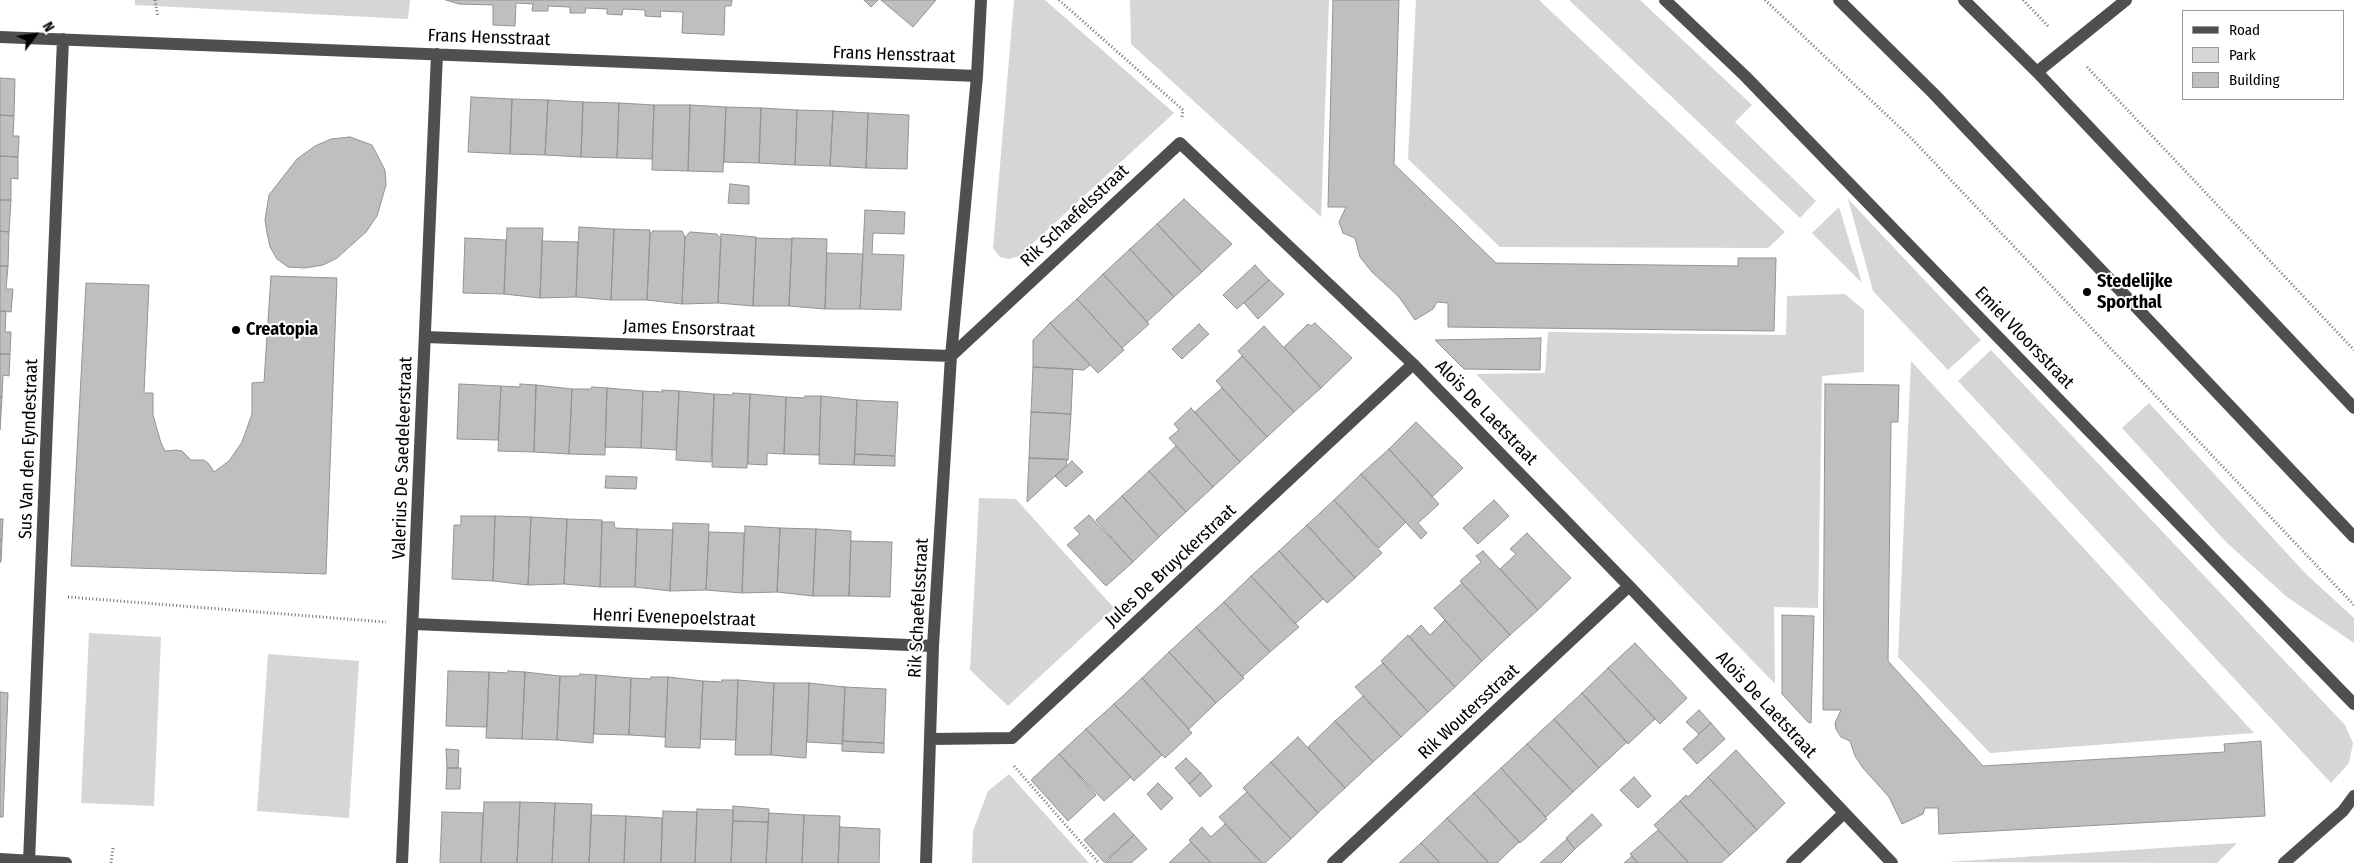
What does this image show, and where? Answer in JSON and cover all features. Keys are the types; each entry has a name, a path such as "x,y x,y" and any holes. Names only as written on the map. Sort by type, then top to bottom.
{"street":[{"name":"Rik Schaefelsstraat","path":"926,863 933,646 951,356 977,76 981,0"},
{"name":"Emiel Vloorsstraat","path":"1665,0 1758,90 2354,704"},
{"path":"1839,0 1934,94 2354,537"},
{"path":"1964,0 2037,72 2354,408"},
{"path":"2037,72 2126,0"},
{"name":"Frans Hensstraat","path":"0,37 977,76"},
{"name":"Sus Van den Eyndestraat","path":"29,861 63,39"},
{"name":"Valerius De Saedeleerstraat","path":"402,863 414,624 437,54"},
{"name":"Rik Schaefelsstraat","path":"951,356 1180,143"},
{"name":"Aloïs De Laetstraat","path":"1180,143 1413,364 1629,586 1892,863"},
{"name":"James Ensorstraat","path":"425,337 951,356"},
{"name":"Jules De Bruyckerstraat","path":"930,739 992,740 1012,738 1413,364"},
{"name":"Rik Woutersstraat","path":"1333,863 1629,586"},
{"name":"Henri Evenepoelstraat","path":"414,624 933,646"},
{"path":"2284,863 2343,811 2354,796"},
{"path":"1792,863 1844,813"},
{"path":"0,859 66,863"}],"path":[{"path":"1059,0 1183,110 1180,143"},
{"path":"1765,0 1912,139 2354,605"},
{"path":"2023,0 2354,350"},
{"path":"40,594 414,624"},
{"path":"992,740 1099,863"},
{"path":"111,863 113,848"}],"green space":[{"path":"135,0 410,0 408,19 135,5"},
{"path":"1014,0 1045,0 1174,113 1019,256 1009,259 1000,257 993,248"},
{"path":"1130,0 1329,0 1321,217 1131,44"},
{"path":"1416,0 1539,0 1785,232 1768,248 1500,247 1408,159"},
{"path":"1569,0 1640,0 1752,105 1735,122 1816,201 1800,218"},
{"path":"1848,199 1981,340 1948,370 1873,291"},
{"path":"1839,207 1862,283 1812,233"},
{"path":"1845,294 1864,310 1864,372 1822,376 1818,608 1774,607 1775,684 1476,374 1545,373 1548,332 1786,335 1787,296"},
{"path":"1991,350 2345,725 2353,743 2349,763 2331,783 1958,381"},
{"path":"1911,361 2254,733 1990,753 1898,657"},
{"path":"2149,403 2305,573 2354,618 2354,643 2287,597 2226,542 2122,428"},
{"path":"979,498 1016,499 1114,608 1008,706 970,670"},
{"path":"89,633 161,637 154,806 81,803"},
{"path":"268,654 359,661 349,818 257,811"},
{"path":"1009,774 1089,863 972,863 973,831 988,791"},
{"path":"2237,843 2217,863 1946,862"}],"building":[{"path":"446,0 732,0 731,6 725,6 724,35 682,33 683,12 660,11 661,17 645,16 645,10 623,9 622,15 607,14 607,9 586,8 585,13 570,13 570,7 548,6 548,11 532,11 533,4 516,3 515,26 493,25 493,5 459,4"},
{"path":"864,0 878,0 871,7"},
{"path":"881,0 936,0 913,27"},
{"path":"1333,0 1399,0 1394,164 1496,263 1738,266 1738,258 1776,258 1774,331 1448,327 1448,303 1437,302 1433,309 1415,320 1399,297 1372,272 1360,257 1355,238 1343,233 1339,222 1346,207 1328,207"},
{"path":"0,78 15,79 14,116 0,115"},
{"path":"471,97 512,99 510,154 468,152"},
{"path":"512,99 548,100 545,155 510,154"},
{"path":"548,100 583,102 581,157 545,155"},
{"path":"583,102 619,103 617,158 581,157"},
{"path":"619,103 654,105 652,159 617,158"},
{"path":"654,105 690,105 688,171 652,170"},
{"path":"690,105 726,107 723,172 688,171"},
{"path":"726,107 761,108 759,163 724,162"},
{"path":"761,108 797,110 795,165 759,163"},
{"path":"797,110 833,111 830,166 795,165"},
{"path":"833,111 868,113 866,168 830,166"},
{"path":"868,113 909,115 907,169 866,168"},
{"path":"0,115 14,116 13,136 19,136 18,157 0,156"},
{"path":"350,137 372,145 385,170 386,185 377,216 366,232 337,258 323,265 305,268 288,267 277,259 270,247 265,220 269,195 297,159 315,146 331,139"},
{"path":"0,156 18,157 18,179 11,178 11,200 0,200"},
{"path":"730,184 749,186 749,204 728,203"},
{"path":"1184,199 1232,244 1202,272 1157,224"},
{"path":"0,200 11,200 9,232 0,231"},
{"path":"865,210 905,212 904,234 873,233 872,254 904,255 901,310 860,309"},
{"path":"1157,224 1202,272 1174,297 1130,249"},
{"path":"579,227 614,229 611,300 576,297"},
{"path":"507,228 543,228 540,298 504,294"},
{"path":"614,229 650,230 647,300 611,300"},
{"path":"0,231 9,232 8,266 0,266"},
{"path":"653,231 682,231 685,237 682,304 647,300 650,234"},
{"path":"690,232 717,234 721,239 718,303 682,304 685,237"},
{"path":"721,234 756,237 753,306 718,303"},
{"path":"465,238 506,240 504,294 463,293"},
{"path":"756,238 792,239 789,306 753,306"},
{"path":"792,238 827,239 825,309 789,306"},
{"path":"542,241 578,242 576,297 540,298"},
{"path":"1130,249 1174,297 1147,322 1103,274"},
{"path":"827,253 863,254 860,309 825,309"},
{"path":"1255,265 1269,280 1237,309 1223,295"},
{"path":"0,266 8,266 6,289 13,289 11,312 0,311"},
{"path":"1103,274 1149,324 1122,348 1077,299"},
{"path":"271,276 337,278 326,574 71,566 86,283 149,285 144,393 153,393 153,415 161,443 165,451 182,451 191,460 204,460 214,472 229,461 242,442 252,414 252,383 264,382"},
{"path":"1269,280 1284,294 1258,319 1244,303"},
{"path":"1077,299 1124,350 1098,373 1050,323"},
{"path":"0,311 6,311 5,332 11,332 10,354 0,354"},
{"path":"1050,323 1090,365 1084,370 1033,367 1033,340"},
{"path":"1315,323 1352,358 1321,388 1284,347 1308,324 1311,326"},
{"path":"1199,324 1209,334 1182,359 1172,349"},
{"path":"1264,326 1321,388 1294,412 1238,351"},
{"path":"1541,338 1540,370 1464,369 1435,340"},
{"path":"0,354 10,354 9,376 3,375 2,397 0,397"},
{"path":"1242,356 1294,412 1267,437 1216,381"},
{"path":"1033,367 1073,369 1071,414 1031,412"},
{"path":"459,384 501,386 498,440 457,439"},
{"path":"520,384 536,385 534,452 498,451 501,386 520,387"},
{"path":"1825,384 1899,385 1898,422 1891,422 1888,661 1983,766 2225,752 2224,744 2261,741 2265,816 1939,834 1938,808 1925,808 1923,814 1902,824 1889,797 1863,768 1855,756 1850,741 1841,737 1836,729 1835,723 1841,710 1823,710"},
{"path":"536,385 572,389 569,454 534,452"},
{"path":"592,387 607,388 605,455 569,454 572,389 591,389"},
{"path":"607,388 643,391 641,448 605,447"},
{"path":"1222,388 1267,437 1240,462 1195,412"},
{"path":"662,390 679,391 676,450 641,448 643,391 663,392"},
{"path":"679,391 714,394 711,462 676,460"},
{"path":"733,393 750,394 747,468 712,467 714,394 733,395"},
{"path":"750,394 786,397 784,454 767,453 767,465 748,464"},
{"path":"805,396 821,396 819,455 784,454 786,397 805,398"},
{"path":"821,396 857,400 854,465 819,464"},
{"path":"0,397 2,397 0,430"},
{"path":"857,400 898,402 895,456 855,454"},
{"path":"1191,408 1240,462 1213,487 1169,438 1179,430 1174,424"},
{"path":"1031,412 1071,414 1068,460 1029,458"},
{"path":"1416,422 1463,468 1432,497 1389,449"},
{"path":"1176,446 1213,487 1186,512 1149,471"},
{"path":"1389,449 1439,504 1418,523 1427,533 1421,539 1361,474"},
{"path":"855,454 895,456 895,466 854,465"},
{"path":"1029,458 1067,459 1066,466 1027,502"},
{"path":"1072,461 1083,472 1066,487 1055,476"},
{"path":"1149,471 1186,512 1159,537 1122,496"},
{"path":"1361,474 1406,522 1379,548 1334,500"},
{"path":"606,476 637,477 636,489 605,488"},
{"path":"1122,496 1159,537 1133,562 1096,520"},
{"path":"1334,500 1382,553 1355,578 1307,525"},
{"path":"1494,500 1509,516 1478,544 1463,528"},
{"path":"1089,515 1133,562 1106,586 1067,545 1080,534 1074,528"},
{"path":"461,516 495,516 493,581 452,579 454,525 461,525"},
{"path":"495,516 531,517 528,585 493,581"},
{"path":"531,517 567,519 564,584 528,585"},
{"path":"0,519 3,519 2,540 0,540"},
{"path":"567,519 602,520 600,587 564,584"},
{"path":"602,522 614,522 615,528 637,529 635,587 600,587"},
{"path":"673,523 709,524 706,590 670,591"},
{"path":"1307,525 1355,578 1327,603 1279,551"},
{"path":"745,526 780,528 777,592 742,593"},
{"path":"780,528 816,529 813,596 777,592"},
{"path":"637,529 673,530 670,591 635,587"},
{"path":"816,529 851,531 849,596 813,596"},
{"path":"709,532 744,533 742,593 706,590"},
{"path":"1527,533 1571,578 1538,610 1500,569 1516,554 1510,549"},
{"path":"0,540 2,540 1,562 0,562"},
{"path":"851,541 892,542 890,597 849,596"},
{"path":"1279,551 1323,599 1295,624 1251,576"},
{"path":"1483,551 1538,610 1510,635 1460,581 1481,562 1476,556"},
{"path":"1251,576 1299,627 1270,652 1224,602"},
{"path":"1462,583 1510,635 1482,661 1434,608"},
{"path":"1224,602 1270,652 1242,677 1196,627"},
{"path":"1782,615 1814,616 1811,723 1782,694"},
{"path":"1445,620 1482,661 1455,687 1409,637 1421,625 1430,635"},
{"path":"1196,627 1244,678 1216,703 1169,652"},
{"path":"1408,635 1455,687 1428,712 1381,661"},
{"path":"1635,643 1687,698 1660,724 1608,668"},
{"path":"1169,652 1216,703 1189,729 1142,678"},
{"path":"1383,663 1428,712 1401,737 1355,687"},
{"path":"1608,668 1655,719 1628,744 1582,693"},
{"path":"448,671 489,672 487,727 446,726"},
{"path":"508,671 525,672 522,739 486,738 489,672 508,673"},
{"path":"525,672 560,676 557,740 522,739"},
{"path":"580,674 596,675 593,743 557,740 560,676 579,676"},
{"path":"596,675 631,678 629,735 594,734"},
{"path":"651,677 668,677 665,737 629,735 631,678 651,679"},
{"path":"668,677 703,681 700,748 665,747"},
{"path":"1142,678 1192,733 1165,758 1114,704"},
{"path":"722,680 738,680 736,740 700,739 703,681 722,682"},
{"path":"738,680 774,683 771,755 735,755"},
{"path":"774,683 809,683 806,758 771,755"},
{"path":"809,683 845,687 843,744 807,742"},
{"path":"845,687 886,689 884,743 842,741"},
{"path":"0,692 8,693 3,817 0,817"},
{"path":"1582,693 1627,742 1599,768 1554,719"},
{"path":"1363,696 1401,737 1373,762 1335,721"},
{"path":"1114,704 1162,755 1134,781 1086,729"},
{"path":"1699,710 1711,723 1699,734 1686,722"},
{"path":"1554,719 1599,768 1573,792 1527,744"},
{"path":"1335,721 1373,762 1345,788 1308,747"},
{"path":"1711,723 1725,739 1697,764 1683,749"},
{"path":"1086,729 1131,777 1104,801 1059,754"},
{"path":"1298,737 1345,788 1318,813 1271,762"},
{"path":"842,741 884,743 884,753 842,751"},
{"path":"1527,744 1573,792 1546,817 1501,768"},
{"path":"446,749 459,750 458,768 447,768"},
{"path":"1736,750 1785,803 1757,830 1708,777"},
{"path":"1059,754 1096,795 1068,821 1031,780"},
{"path":"1186,758 1201,773 1189,784 1175,768"},
{"path":"1271,762 1318,813 1291,839 1243,788"},
{"path":"447,768 461,768 460,789 446,789"},
{"path":"1501,768 1547,819 1520,843 1474,793"},
{"path":"1201,773 1212,786 1200,797 1189,784"},
{"path":"1634,777 1651,796 1638,808 1620,790"},
{"path":"1708,777 1757,830 1730,855 1680,801 1686,795 1688,797"},
{"path":"1158,783 1173,798 1161,810 1147,794"},
{"path":"1247,792 1291,839 1265,863 1262,863 1219,817"},
{"path":"1474,793 1519,842 1497,863 1489,863 1447,818"},
{"path":"1680,801 1730,855 1721,863 1689,863 1654,825"},
{"path":"484,802 520,802 517,863 481,863"},
{"path":"520,802 555,803 552,863 517,863"},
{"path":"555,803 592,804 589,863 552,863"},
{"path":"733,806 769,809 768,822 733,821"},
{"path":"697,809 733,810 731,863 695,863"},
{"path":"663,811 697,812 695,863 661,863"},
{"path":"442,812 483,813 481,863 440,863"},
{"path":"769,813 804,815 802,863 766,863"},
{"path":"1114,813 1134,835 1104,862 1084,840"},
{"path":"1592,814 1602,825 1575,849 1566,838"},
{"path":"591,815 626,816 624,863 589,863"},
{"path":"804,815 840,816 838,863 802,863"},
{"path":"626,816 662,818 661,863 624,863"},
{"path":"1447,818 1489,863 1440,863 1421,843"},
{"path":"733,821 768,822 766,863 731,863"},
{"path":"1225,824 1262,863 1211,863 1189,840 1202,827 1211,837"},
{"path":"840,827 880,829 879,863 838,863"},
{"path":"1658,830 1689,863 1638,863 1630,854"},
{"path":"1134,835 1147,849 1131,863 1105,863"},
{"path":"1567,839 1575,849 1561,863 1540,863"},
{"path":"1191,842 1211,863 1169,863"},
{"path":"1421,843 1440,863 1399,863"},
{"path":"1632,856 1638,863 1624,863"}],"place":[{"name":"Stedelijke Sporthal","path":"2087,292"},
{"name":"Creatopia","path":"236,330"}]}
